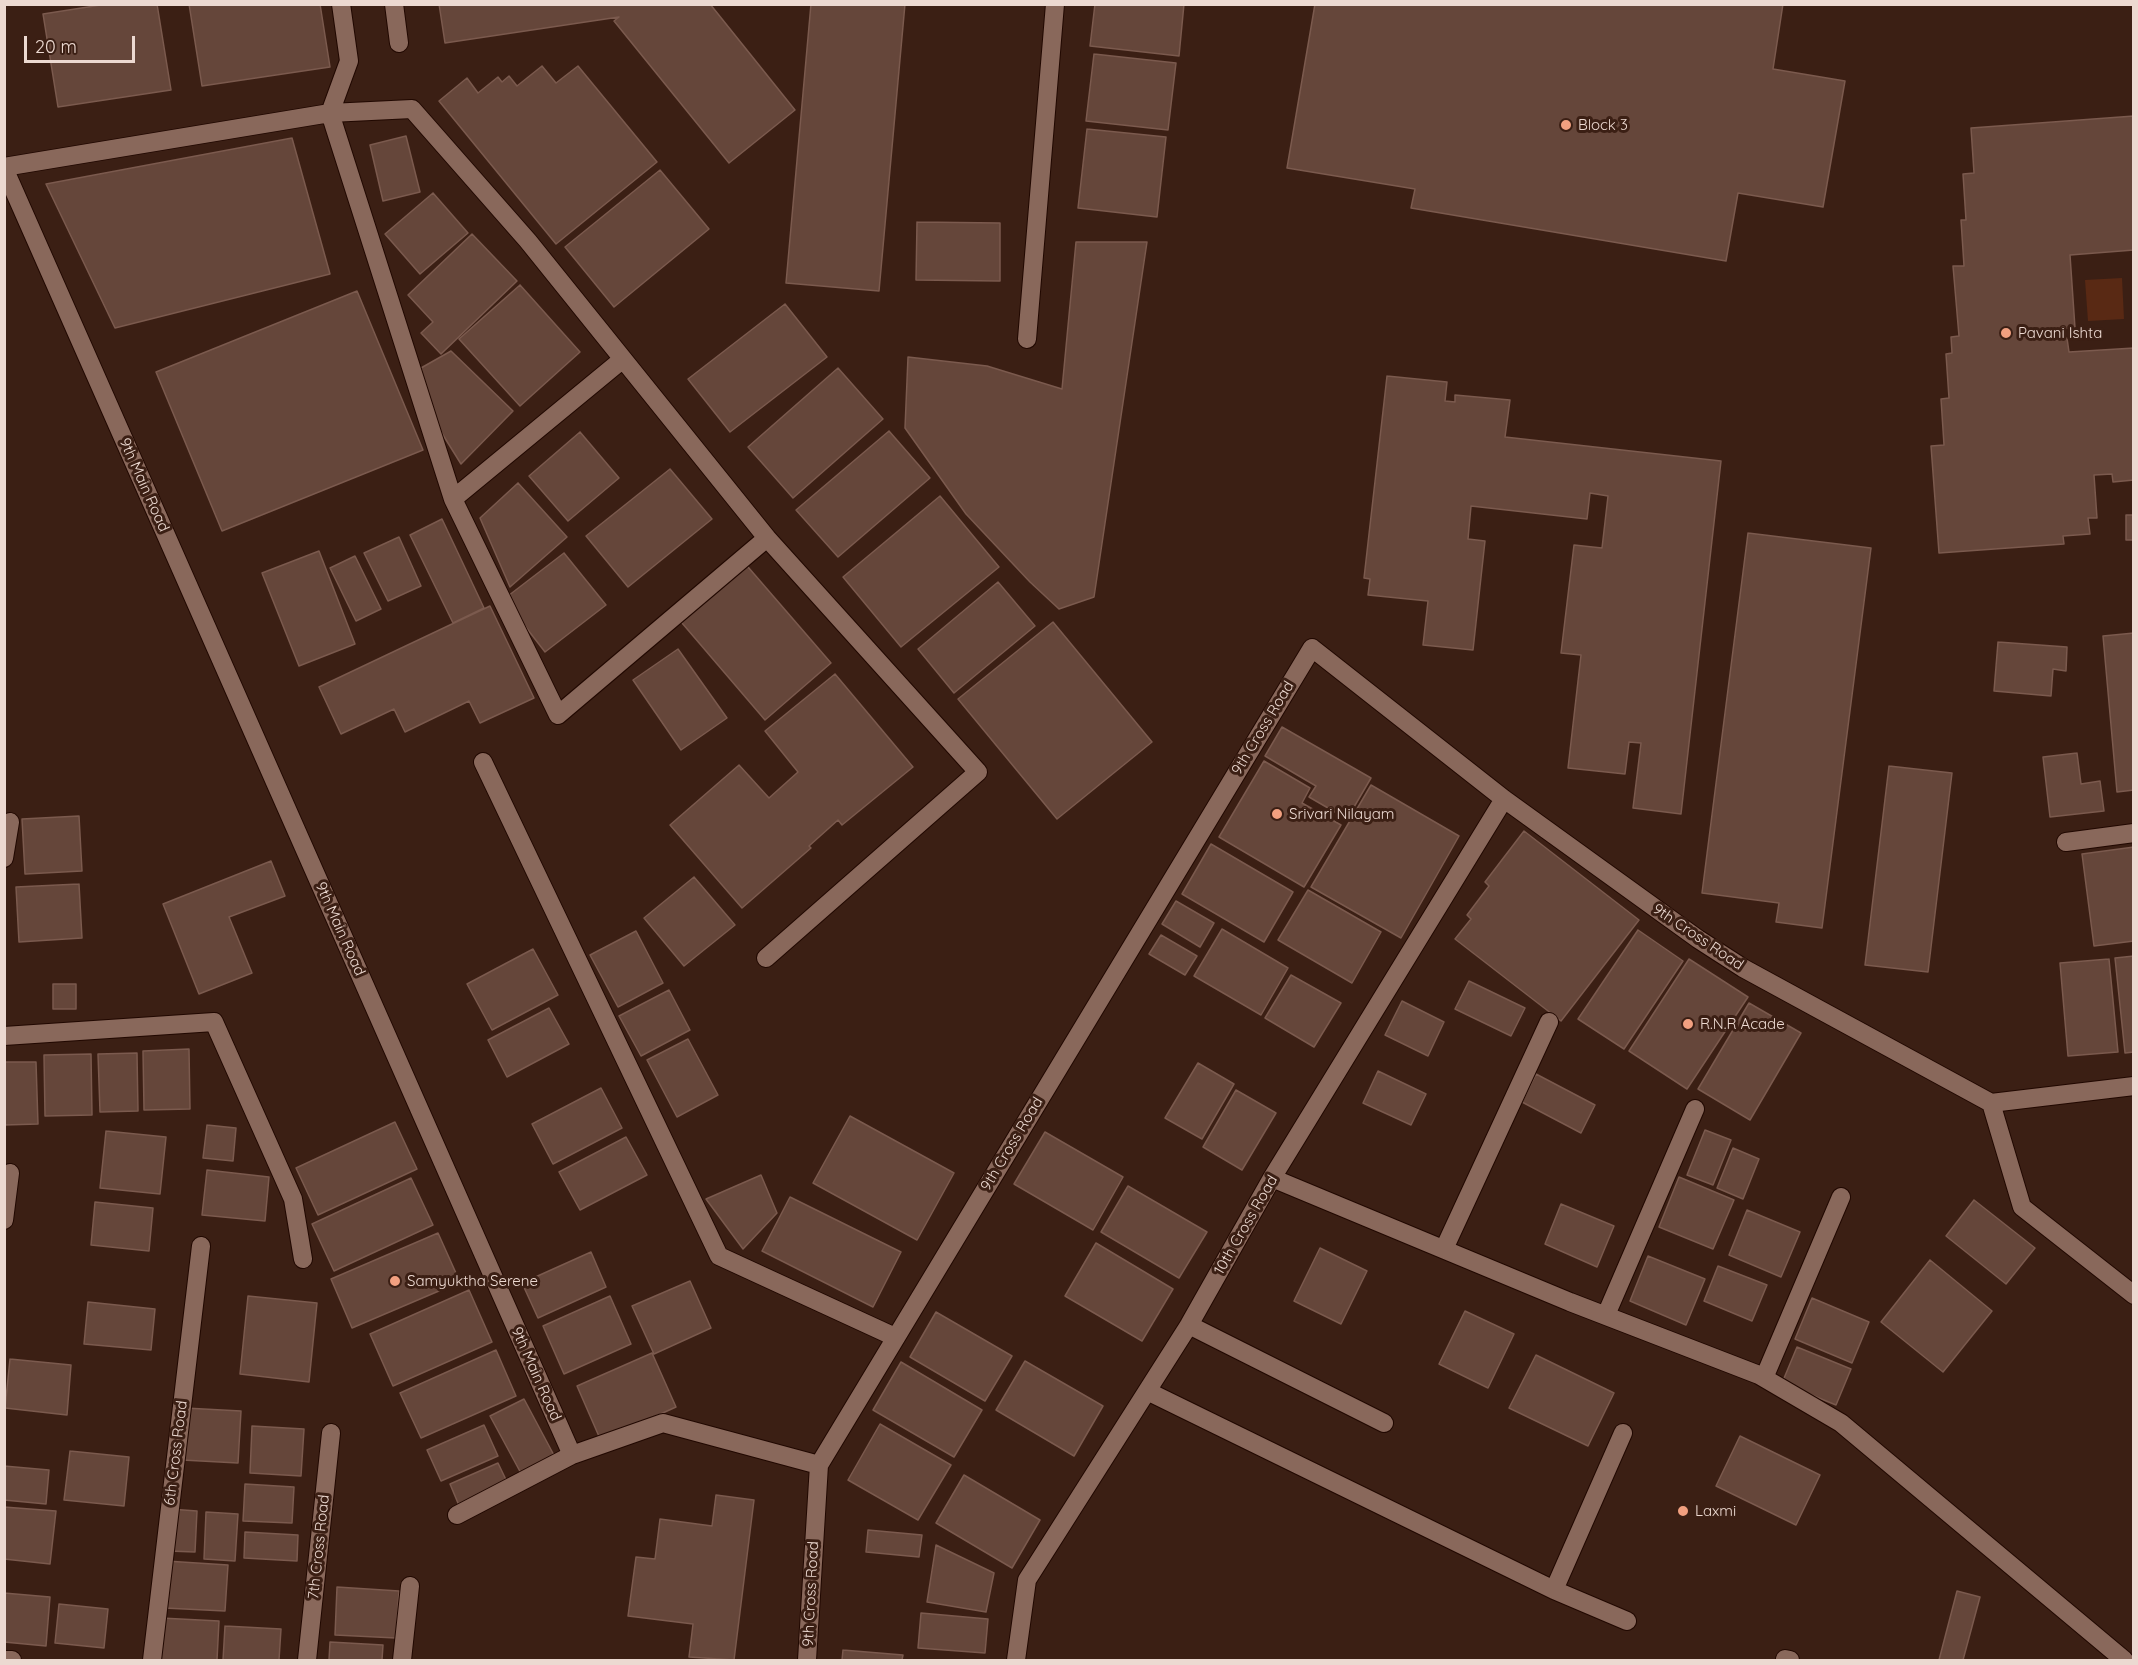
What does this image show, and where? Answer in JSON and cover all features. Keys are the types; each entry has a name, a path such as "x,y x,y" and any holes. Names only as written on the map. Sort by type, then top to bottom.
{"street":[{"path":"341,4 349,61 330,113 453,499 558,715 767,538"},
{"path":"394,4 399,44"},
{"path":"1027,339 1056,4"},
{"name":"9th Main Road","path":"572,1455 4,167 330,113 412,109 528,241 623,358"},
{"path":"453,499 623,358 767,538 978,772 766,958"},
{"name":"9th Cross Road","path":"807,1660 819,1465 1312,648 1504,799 1698,939 1743,968 1990,1102"},
{"path":"483,762 719,1256 895,1337"},
{"name":"10th Cross Road","path":"1016,1660 1027,1580 1189,1325 1272,1178 1504,799"},
{"path":"4,858 10,822"},
{"path":"2066,842 2133,833"},
{"path":"4,1036 214,1022 293,1199 303,1259"},
{"path":"1444,1249 1549,1022"},
{"path":"2133,1086 1990,1102 2022,1207 2133,1295"},
{"path":"1606,1316 1695,1109"},
{"path":"4,1220 10,1173"},
{"path":"1272,1178 1606,1316 1764,1378 1841,1423 2124,1660"},
{"path":"1764,1378 1841,1197"},
{"name":"6th Cross Road","path":"152,1660 201,1246"},
{"path":"1189,1325 1384,1422"},
{"path":"1147,1391 1554,1590 1628,1621"},
{"path":"457,1515 572,1455 663,1422 819,1465"},
{"name":"7th Cross Road","path":"307,1660 331,1433"},
{"path":"1554,1590 1623,1433"},
{"path":"402,1660 410,1586"},
{"path":"4,1660 12,1660"}],"shaded area":[{"path":"2122,278 2124,319 2088,321 2085,280"}],"building":[{"path":"107,4 157,4 171,90 58,107 43,14"},
{"path":"189,4 320,4 330,67 202,86"},
{"path":"439,4 710,4 795,110 729,163 614,21 619,17 445,43"},
{"path":"811,4 905,4 879,291 786,283"},
{"path":"1095,4 1184,4 1179,56 1090,46"},
{"name":"Block 3","path":"1315,4 1783,4 1773,69 1845,81 1823,207 1738,193 1726,261 1411,208 1415,189 1287,168"},
{"path":"1094,54 1176,63 1168,130 1086,121"},
{"path":"542,66 556,83 578,66 657,162 556,244 439,101 467,78 478,93 498,77 502,82 509,76 517,86"},
{"name":"Pavani Ishta","path":"2134,116 2134,250 2070,255 2075,328 2054,329 2055,340 2067,338 2069,352 2134,348 2134,480 2113,482 2112,474 2094,475 2097,518 2088,518 2090,534 2063,536 2064,544 1939,553 1931,446 1944,445 1941,399 1949,398 1946,354 1952,353 1951,337 1959,336 1953,266 1964,266 1961,220 1966,220 1963,174 1974,173 1971,128"},
{"path":"1087,129 1166,137 1157,217 1078,208"},
{"path":"406,136 420,192 383,201 370,145"},
{"path":"292,138 330,274 115,328 46,184"},
{"path":"660,170 709,229 614,307 565,247"},
{"path":"433,193 468,233 420,274 385,234"},
{"path":"917,222 1000,223 1000,281 916,280"},
{"path":"472,234 517,281 441,354 421,333 433,322 408,295"},
{"path":"1076,242 1147,242 1094,597 1059,609 1030,582 966,514 905,428 908,357 987,366 1062,389"},
{"path":"520,285 580,352 520,406 459,339"},
{"path":"357,291 423,450 222,531 156,372"},
{"path":"785,304 827,357 730,432 688,379"},
{"path":"451,351 513,411 461,464 433,419 421,368"},
{"path":"838,368 883,419 793,498 748,447"},
{"path":"1387,376 1447,382 1445,401 1455,402 1455,395 1510,400 1505,437 1721,461 1681,814 1633,808 1641,743 1629,742 1625,774 1568,768 1581,655 1561,653 1574,545 1602,548 1608,496 1590,493 1587,519 1471,506 1468,539 1485,541 1473,650 1423,645 1428,601 1368,595 1370,579 1364,578"},
{"path":"889,431 930,478 838,557 796,510"},
{"path":"580,432 619,478 568,521 529,476"},
{"path":"670,469 712,519 628,587 586,536"},
{"path":"518,483 567,537 510,587 480,518"},
{"path":"940,496 999,567 901,647 843,577"},
{"path":"2126,515 2134,515 2134,540 2126,540"},
{"path":"442,519 484,608 453,623 410,535"},
{"path":"1748,533 1871,548 1822,928 1776,922 1779,903 1702,893"},
{"path":"399,537 421,586 388,601 364,553"},
{"path":"319,551 355,644 299,666 262,573"},
{"path":"564,553 606,605 545,652 504,599"},
{"path":"355,556 381,609 356,621 330,568"},
{"path":"742,560 831,663 765,720 676,616"},
{"path":"998,582 1035,626 954,693 918,649"},
{"path":"490,606 534,698 480,723 469,701 405,732 394,709 341,734 319,687"},
{"path":"1053,622 1152,742 1057,819 958,699"},
{"path":"2134,633 2134,790 2117,792 2103,636"},
{"path":"1998,642 2067,647 2066,671 2053,669 2051,696 1994,691"},
{"path":"678,649 727,718 681,750 633,680"},
{"path":"835,674 913,767 842,825 838,820 809,846 811,848 742,908 670,825 739,765 769,798 798,772 765,731"},
{"path":"1282,727 1371,778 1347,819 1309,797 1316,786 1265,756"},
{"path":"2077,753 2081,784 2100,781 2104,811 2050,817 2043,757"},
{"name":"Srivari Nilayam","path":"1264,761 1310,788 1302,803 1341,825 1304,887 1219,837"},
{"path":"1889,766 1952,773 1928,972 1865,965"},
{"path":"1371,785 1459,836 1401,938 1311,887"},
{"path":"79,816 82,871 25,874 22,819"},
{"path":"1524,831 1639,920 1561,1021 1455,939 1471,919 1467,915 1489,886 1485,882"},
{"path":"1211,844 1293,892 1264,942 1182,894"},
{"path":"2134,847 2134,941 2094,946 2082,854"},
{"path":"271,861 285,896 229,917 252,973 199,994 163,904"},
{"path":"694,877 735,925 684,966 644,918"},
{"path":"79,884 82,938 19,942 16,887"},
{"path":"1308,890 1381,932 1352,983 1278,940"},
{"path":"1176,901 1214,923 1200,947 1162,924"},
{"path":"1222,929 1288,968 1261,1015 1194,976"},
{"path":"1638,930 1683,961 1624,1049 1578,1019"},
{"path":"636,931 663,983 618,1007 590,955"},
{"path":"1161,935 1197,956 1185,975 1149,954"},
{"path":"533,949 558,995 492,1030 467,984"},
{"path":"2134,956 2134,1052 2125,1053 2115,958"},
{"name":"R.N.R Acade","path":"1689,959 1748,997 1687,1089 1629,1051"},
{"path":"2109,959 2118,1052 2068,1056 2060,963"},
{"path":"1291,975 1341,1003 1314,1047 1265,1018"},
{"path":"1469,981 1525,1008 1511,1036 1455,1009"},
{"path":"53,984 76,984 76,1009 53,1009"},
{"path":"669,990 690,1030 641,1056 619,1016"},
{"path":"1402,1001 1444,1022 1428,1056 1385,1035"},
{"path":"1749,1003 1801,1033 1750,1120 1698,1089"},
{"path":"549,1008 569,1044 507,1077 488,1040"},
{"path":"688,1039 718,1095 677,1117 647,1060"},
{"path":"189,1049 190,1109 144,1110 143,1051"},
{"path":"137,1053 138,1111 100,1112 98,1054"},
{"path":"91,1054 92,1115 45,1116 44,1055"},
{"path":"4,1062 36,1062 38,1124 4,1125"},
{"path":"1198,1063 1234,1084 1202,1139 1165,1118"},
{"path":"1378,1071 1426,1094 1411,1125 1363,1103"},
{"path":"1536,1074 1595,1105 1581,1133 1522,1102"},
{"path":"601,1088 622,1128 553,1164 532,1124"},
{"path":"1236,1090 1276,1113 1242,1170 1203,1147"},
{"path":"850,1116 954,1173 917,1240 813,1183"},
{"path":"395,1122 417,1169 318,1215 296,1168"},
{"path":"207,1125 236,1128 233,1161 203,1158"},
{"path":"1705,1130 1731,1140 1713,1185 1687,1175"},
{"path":"106,1131 166,1137 160,1194 100,1188"},
{"path":"1045,1132 1123,1177 1093,1230 1014,1184"},
{"path":"626,1137 647,1175 580,1210 559,1172"},
{"path":"1733,1148 1759,1159 1743,1199 1717,1188"},
{"path":"207,1170 269,1177 265,1221 202,1215"},
{"path":"761,1175 777,1213 743,1249 706,1199"},
{"path":"1679,1177 1734,1200 1713,1249 1659,1227"},
{"path":"411,1178 433,1225 334,1271 312,1224"},
{"path":"1128,1186 1207,1232 1179,1278 1101,1232"},
{"path":"790,1197 901,1252 873,1307 762,1251"},
{"path":"1974,1200 2035,1248 2006,1284 1946,1236"},
{"path":"95,1202 153,1208 149,1251 91,1245"},
{"path":"1561,1204 1614,1226 1597,1267 1545,1244"},
{"path":"1747,1210 1800,1232 1781,1277 1729,1255"},
{"name":"Samyuktha Serene","path":"438,1233 460,1282 352,1328 331,1279"},
{"path":"1096,1243 1173,1289 1142,1341 1065,1296"},
{"path":"1320,1248 1367,1271 1341,1324 1294,1301"},
{"path":"591,1252 606,1287 538,1318 522,1283"},
{"path":"1648,1256 1705,1279 1686,1325 1630,1301"},
{"path":"1930,1260 1992,1311 1943,1372 1881,1322"},
{"path":"1718,1266 1767,1285 1752,1321 1704,1301"},
{"path":"690,1281 711,1328 654,1354 632,1306"},
{"path":"469,1290 492,1342 393,1386 370,1334"},
{"path":"248,1296 317,1303 309,1382 240,1374"},
{"path":"610,1296 631,1344 564,1374 543,1326"},
{"path":"1812,1298 1869,1322 1852,1363 1795,1339"},
{"path":"88,1302 155,1309 151,1350 84,1344"},
{"path":"1465,1311 1514,1334 1488,1388 1439,1364"},
{"path":"936,1312 1012,1356 985,1401 910,1357"},
{"path":"1797,1347 1851,1369 1836,1405 1782,1383"},
{"path":"496,1350 516,1396 421,1438 400,1393"},
{"path":"652,1353 676,1407 601,1441 577,1386"},
{"path":"1536,1355 1614,1393 1588,1446 1509,1408"},
{"path":"10,1359 71,1365 67,1415 5,1408"},
{"path":"1025,1361 1103,1406 1074,1456 996,1410"},
{"path":"901,1362 982,1410 954,1457 873,1410"},
{"path":"524,1399 556,1459 523,1477 490,1416"},
{"path":"185,1408 241,1411 238,1463 182,1460"},
{"path":"880,1424 951,1465 918,1520 848,1480"},
{"path":"484,1425 498,1456 441,1481 427,1450"},
{"path":"252,1426 304,1429 301,1476 250,1473"},
{"path":"1740,1436 1820,1475 1796,1525 1716,1486"},
{"path":"70,1451 129,1457 124,1506 64,1500"},
{"path":"498,1463 509,1486 460,1508 450,1484"},
{"path":"4,1466 49,1470 46,1504 4,1500"},
{"path":"964,1475 1040,1520 1012,1568 936,1523"},
{"path":"245,1484 294,1487 292,1523 243,1521"},
{"path":"716,1495 754,1500 734,1660 689,1657 693,1624 628,1616 636,1557 655,1559 660,1519 712,1526"},
{"path":"4,1507 56,1511 50,1564 4,1559"},
{"path":"170,1509 197,1511 195,1552 168,1551"},
{"path":"206,1512 238,1514 235,1561 204,1559"},
{"path":"868,1530 922,1535 919,1557 866,1552"},
{"path":"245,1532 298,1535 297,1561 244,1558"},
{"path":"936,1545 994,1573 986,1612 927,1602"},
{"path":"166,1561 228,1565 225,1611 164,1608"},
{"path":"337,1587 399,1591 396,1638 335,1635"},
{"path":"1957,1591 1980,1597 1963,1660 1939,1660"},
{"path":"4,1593 50,1597 46,1646 4,1642"},
{"path":"59,1604 108,1609 104,1648 55,1643"},
{"path":"921,1613 988,1619 985,1653 918,1648"},
{"path":"161,1618 219,1621 217,1660 158,1660"},
{"path":"225,1626 281,1629 279,1660 223,1660"},
{"path":"330,1642 383,1645 382,1660 329,1660"},
{"path":"843,1650 903,1655 902,1660 842,1660"}],"place":[{"name":"Block 3","path":"1566,125"},
{"name":"Pavani Ishta","path":"2006,333"},
{"name":"Srivari Nilayam","path":"1277,814"},
{"name":"R.N.R Acade","path":"1688,1024"},
{"name":"Samyuktha Serene","path":"395,1281"},
{"name":"Laxmi","path":"1683,1511"}]}
